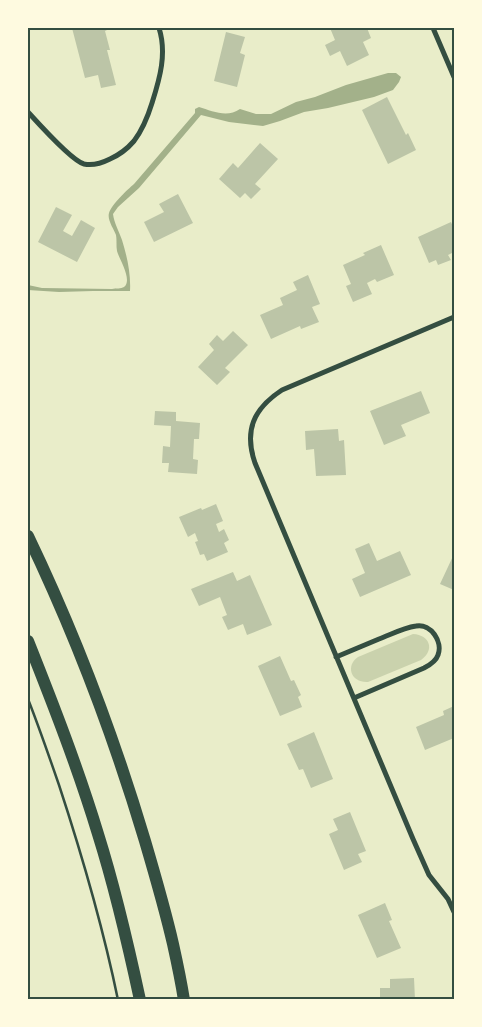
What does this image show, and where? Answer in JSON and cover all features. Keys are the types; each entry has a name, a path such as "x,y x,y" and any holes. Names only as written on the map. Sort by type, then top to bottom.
{"highway":[{"path":"28,536 55,594 85,668 135,807 173,944 184,1000"},
{"path":"28,641 76,767 98,834 125,934 140,1000"}],"street":[{"path":"28,112 74,159 84,164 100,164 118,156 134,141 145,123 160,78 163,56 159,28"},
{"path":"434,28 454,77"},
{"path":"454,318 282,390 270,398 261,408 253,420 250,436 250,450 255,463 429,875 448,899 454,912"},
{"path":"336,657 401,630 419,625 430,629 438,639 438,655 432,663 354,698"},
{"path":"448,899 454,902"}],"path":[{"path":"28,699 67,809 83,861 118,1000"}],"shaded area":[{"path":"388,73 396,73 401,77 393,90 374,97 304,112 263,126 229,122 201,115 139,188 113,214 127,259 130,291 59,292 28,290 28,285 42,288 112,289 124,287 127,280 125,269 117,251 116,235 109,213 116,201 134,184 195,113 195,109 199,107 214,112 230,113 240,109 256,114 271,114 296,102"},
{"path":"413,634 423,637 429,644 428,652 421,660 368,682 362,682 354,677 351,669 358,657"}],"building":[{"path":"72,28 107,28 105,31 110,50 107,50 116,85 101,88 98,75 85,78"},
{"path":"330,28 367,28 371,38 363,42 369,55 347,66 340,51 330,56 325,45 335,40"},
{"path":"226,32 245,37 240,53 245,55 237,87 214,81"},
{"path":"387,97 406,135 408,133 416,150 388,164 362,110"},
{"path":"260,143 278,159 255,184 261,189 251,199 245,193 240,198 219,179 233,163 238,168"},
{"path":"178,194 193,223 154,242 144,222 164,212 159,204"},
{"path":"56,207 72,215 63,231 72,236 81,220 95,228 77,262 38,242"},
{"path":"451,222 454,229 454,252 448,255 451,260 438,265 436,260 429,263 418,237"},
{"path":"381,245 394,275 377,282 375,279 367,283 372,294 353,302 346,286 351,284 343,265"},
{"path":"308,275 320,304 312,307 319,322 301,329 300,326 271,339 260,315 283,305 280,298 297,290 293,282"},
{"path":"233,331 248,345 225,368 230,372 217,385 198,367 214,350 209,344 217,335 223,341"},
{"path":"421,391 430,413 401,425 406,436 384,445 370,411"},
{"path":"155,411 176,412 176,421 200,423 199,439 194,439 193,459 198,460 197,474 168,472 169,463 162,463 163,446 170,447 171,426 154,425"},
{"path":"338,429 339,441 344,440 346,475 316,476 314,449 306,450 305,431"},
{"path":"216,504 223,521 216,524 219,532 224,529 229,540 224,543 228,552 207,561 204,554 200,555 195,542 198,541 195,533 188,537 179,517"},
{"path":"369,543 377,561 400,551 411,575 360,597 352,579 365,573 355,549"},
{"path":"454,554 454,590 440,584"},
{"path":"233,572 237,581 250,575 272,625 247,635 243,624 228,630 222,617 227,615 220,597 199,606 191,589"},
{"path":"280,656 291,681 294,680 301,695 298,697 302,707 280,716 258,666"},
{"path":"454,706 454,738 425,750 416,727 444,715 443,711"},
{"path":"314,732 333,779 311,788 303,769 299,770 287,744"},
{"path":"350,812 366,851 358,854 362,862 344,870 329,834 338,830 333,819"},
{"path":"385,903 392,920 389,921 401,948 377,958 358,915"},
{"path":"414,978 415,1000 380,1000 380,988 390,988 390,979"}]}
